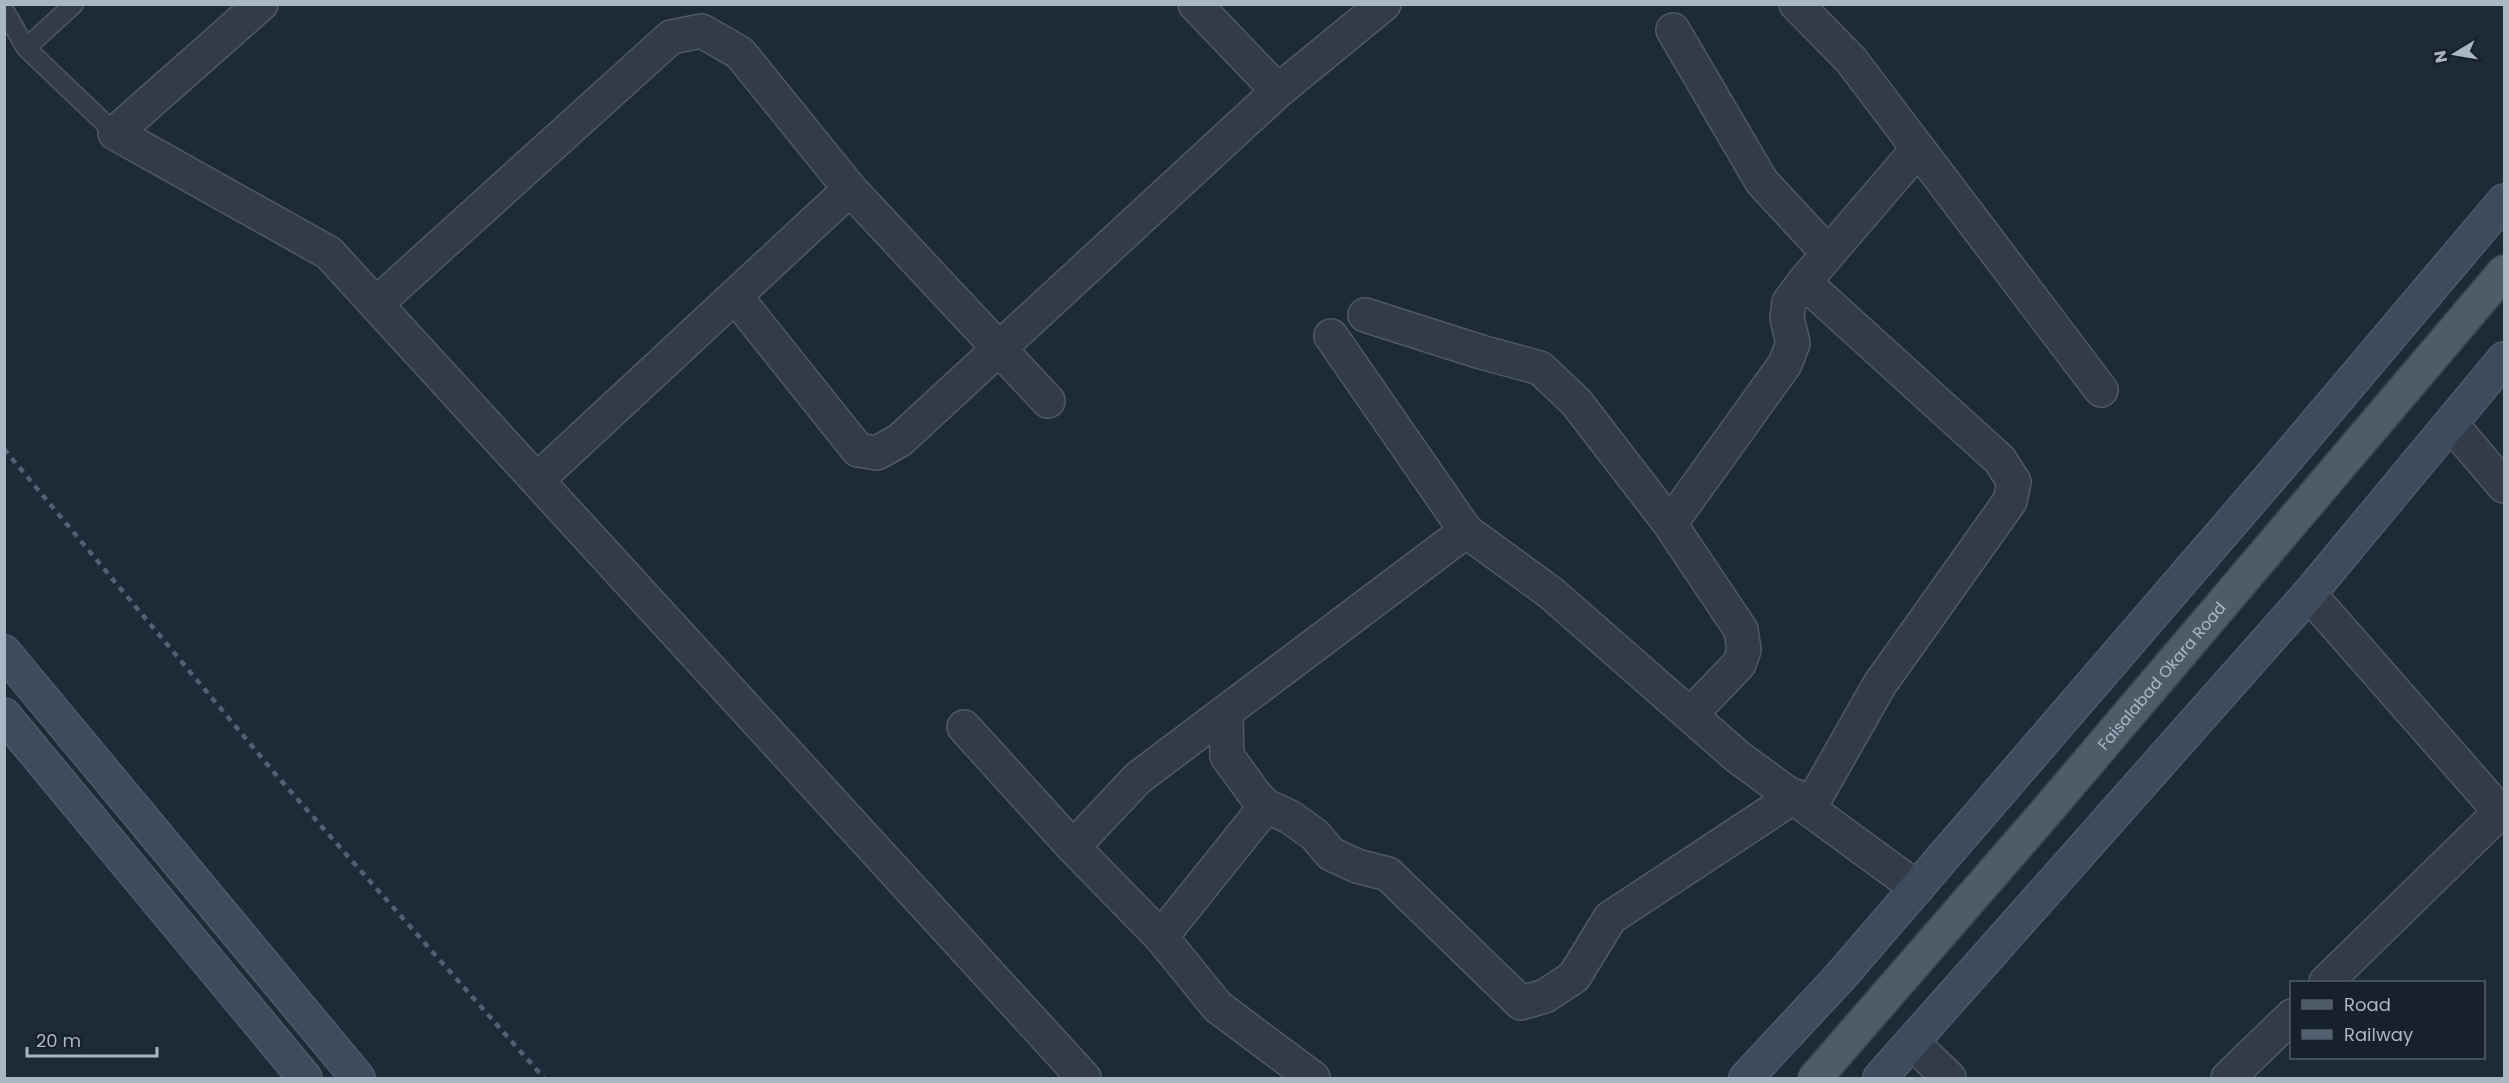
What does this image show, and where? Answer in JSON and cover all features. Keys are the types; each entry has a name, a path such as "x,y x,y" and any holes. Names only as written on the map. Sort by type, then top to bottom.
{"main road":[{"path":"1746,1078 1840,977 2505,201"},
{"name":"Faisalabad Okara Road","path":"1815,1078 2045,813 2505,272"},
{"path":"1880,1078 2309,594 2505,360"},
{"path":"4,652 358,1078"},
{"path":"4,715 305,1078"}],"street":[{"path":"261,4 115,134 329,253 1084,1078"},
{"path":"1195,4 1278,92"},
{"path":"735,296 858,450 877,453 900,440 1278,92 1384,4"},
{"path":"1796,4 1851,60 2101,390"},
{"path":"1673,30 1762,182 1828,253"},
{"path":"376,303 670,37 702,31 740,53 850,189 1048,401"},
{"path":"1670,524 1785,364 1793,343 1786,318 1789,302 1918,149"},
{"path":"537,480 850,189"},
{"path":"1226,713 1227,756 1266,806 1290,817 1307,829 1331,854 1357,866 1388,874 1521,1003 1545,996 1574,977 1610,918 1802,802 1880,684 2010,501 2014,482 2000,460 1804,282"},
{"path":"1365,315 1540,368 1576,402 1670,524 1741,630 1744,650 1739,663 1690,715"},
{"path":"1331,336 1466,531 1551,592 1738,757 1917,888"},
{"path":"2451,424 2505,486"},
{"path":"1073,848 1138,778 1466,531"},
{"path":"2309,594 2503,812 2327,981"},
{"path":"964,727 1073,848 1161,937 1218,1007 1313,1078"},
{"path":"1161,937 1266,806"},
{"path":"2228,1078 2290,1018"},
{"path":"1912,1042 1949,1078"}],"lane":[{"path":"26,48 74,4"},
{"path":"4,10 26,48 115,134"}],"railway":[{"path":"4,449 277,776 544,1078"}]}
